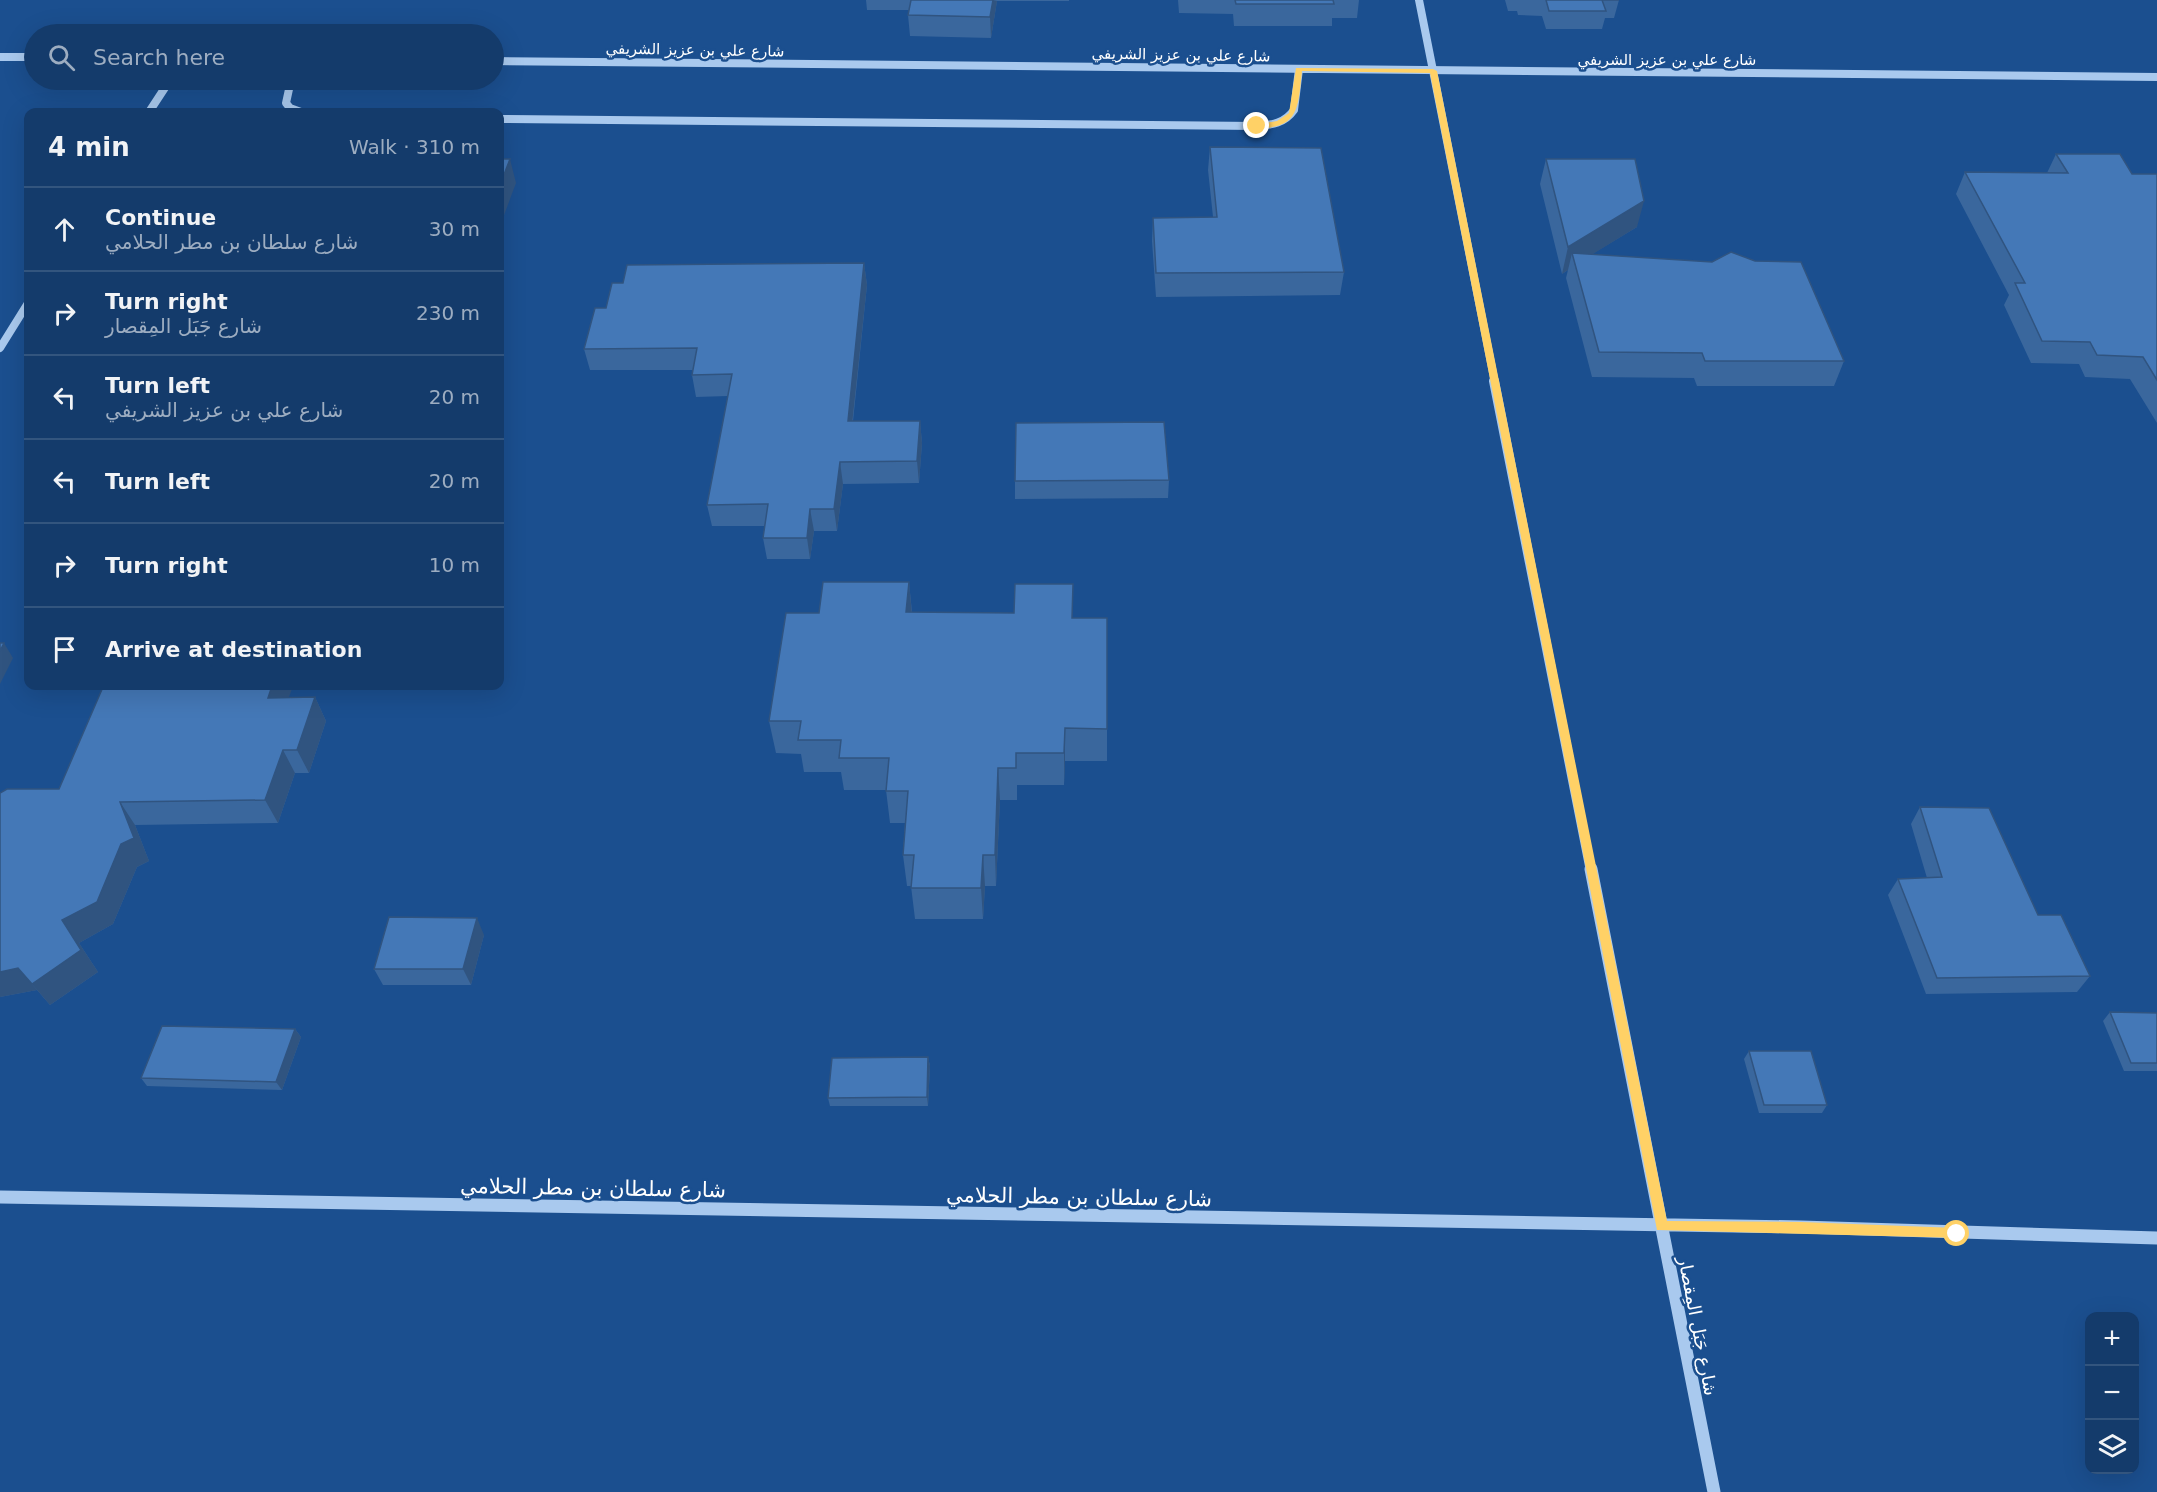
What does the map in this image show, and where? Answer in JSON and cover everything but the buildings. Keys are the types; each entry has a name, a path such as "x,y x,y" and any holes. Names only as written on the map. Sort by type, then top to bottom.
{"street":[{"name":"شارع جَبَل المِقصار","path":"1419,0 1714,1492"},
{"path":"0,57 24,57"},
{"name":"شارع علي بن عزيز الشريفي","path":"504,62 2157,77"},
{"path":"504,118 1257,126 1279,123 1292,114 1299,69"},
{"path":"152,108 163,90"},
{"path":"289,90 286,103 290,108"},
{"path":"0,348 24,309"},
{"name":"شارع سلطان بن مطر الحلامي","path":"0,1197 1801,1227 2157,1238"}],"route":[{"path":"1257,126 1279,123 1292,114 1299,69 1433,71 1662,1226 1801,1227 1957,1234"}]}
